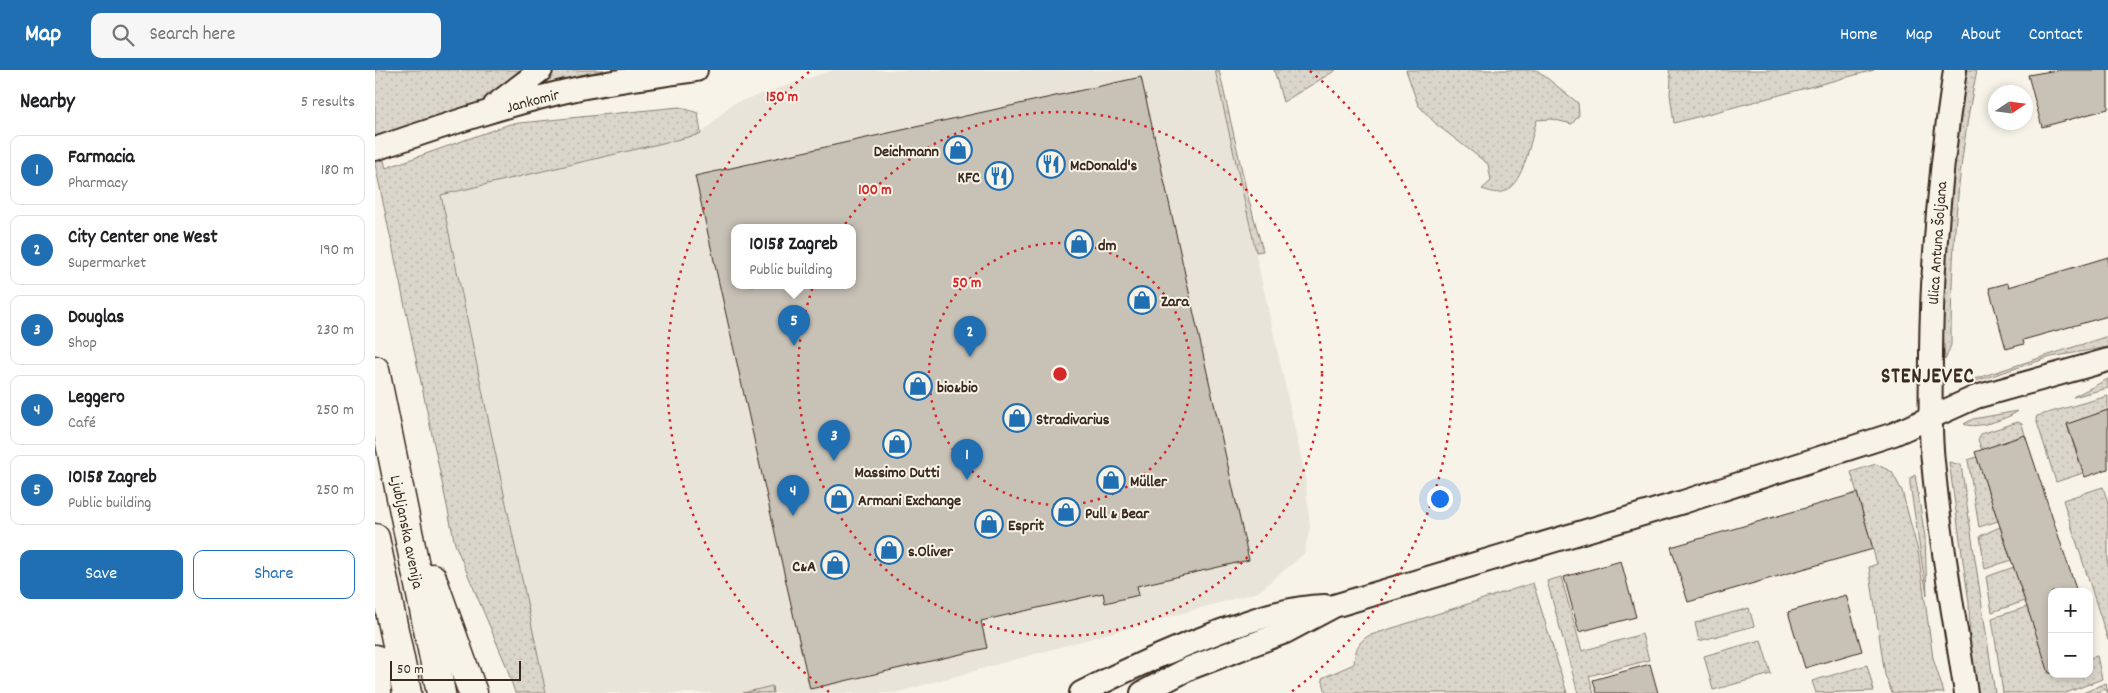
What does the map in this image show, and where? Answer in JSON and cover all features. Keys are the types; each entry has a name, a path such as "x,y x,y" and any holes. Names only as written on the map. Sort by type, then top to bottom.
{"main road":[{"name":"Ljubljanska avenija","path":"375,370 441,693"},
{"path":"396,472 473,693"},
{"name":"Ljubljanska avenija","path":"375,538 407,693"},
{"path":"375,659 377,693"}],"street":[{"name":"Jankomir","path":"487,112 541,70"},
{"name":"Jankomir","path":"379,148 487,112 581,88 696,70"},
{"name":"Ulica Antuna Šoljana","path":"1955,70 1935,230 1932,281 1931,417 1933,460 1966,693"},
{"path":"1142,693 1190,668 1285,632 1333,606 1692,499 1894,434 1976,397 2108,360"},
{"path":"1081,693 1147,659 1241,624 1289,609 1333,606"}],"shaded area":[{"path":"375,70 532,70 480,107 379,142 386,168 510,124 679,107 698,113 701,134 441,195 546,693 515,693 506,665 455,544 375,164"},
{"path":"549,70 604,70 544,84 543,79"},
{"path":"833,70 1215,70 1305,475 1310,527 1304,554 1258,592 895,693 546,693 441,194 701,134 732,104"},
{"path":"1215,70 1219,70 1247,193 1263,251 1256,252"},
{"path":"1274,70 1336,70 1283,102"},
{"path":"1406,70 1537,70 1578,103 1579,115 1572,124 1551,119 1537,120 1526,159 1512,186 1499,193 1491,192 1482,189 1491,181 1488,164 1437,125 1418,105"},
{"path":"1669,70 1874,70 1674,123"},
{"path":"1966,70 1977,70 1960,172 1952,276 1951,345 1945,360 1942,315 1947,207"},
{"path":"2108,336 2108,347 2051,357 1976,381 1968,381"},
{"path":"2108,379 2108,388 2073,397"},
{"path":"2108,396 2108,410 2067,425 2083,473 2056,482 2036,419 2037,416"},
{"path":"2018,411 2008,417 1984,424 1964,424 1973,419"},
{"path":"2018,422 2022,424 2025,435 1982,450 1978,440 1981,434"},
{"path":"1977,457 1998,521 1979,527 1968,460"},
{"path":"1949,462 1961,465 1995,693 1977,693 1970,638 1969,603"},
{"path":"1876,464 1892,472 1902,491 1918,551 1933,658 1944,693 1892,693 1885,675 1869,567 1877,564 1851,472"},
{"path":"1915,475 1925,537 1927,596 1910,484 1910,478"},
{"path":"2103,487 2108,503 2108,640 2093,588 2091,588 2063,500"},
{"path":"2000,527 2011,560 1985,569 1980,536"},
{"path":"2014,567 2025,601 1992,612 1986,577"},
{"path":"1561,577 1582,651 1642,634 1649,660 1589,676 1594,693 1578,693 1547,581"},
{"path":"1533,583 1567,693 1326,693 1322,678 1354,664 1357,648 1361,641 1368,636"},
{"path":"2027,607 2048,663 2048,678 2093,678 2093,657 2097,656 2102,679 2066,693 2003,693 1992,618"},
{"path":"1749,608 1754,626 1699,641 1695,623"},
{"path":"1761,640 1771,674 1713,690 1704,656"},
{"path":"1867,665 1874,691 1816,693 1812,681"},
{"path":"2106,683 2108,693 2105,689 2095,693 2083,693"},
{"path":"772,686 773,693 743,693"}],"building":[{"path":"2057,70 2108,70 2108,109 2042,127 2033,94 2033,85 2031,85 2028,75"},
{"path":"1141,77 1249,560 1137,586 1139,595 1105,603 1103,593 981,621 987,648 810,689 695,176"},
{"path":"2108,257 2108,316 2023,340 2024,344 2006,349 1989,288 2008,283 2009,287"},
{"path":"2108,410 2108,469 2085,477 2067,424"},
{"path":"2025,435 2076,588 2048,588 2048,670 1975,452"},
{"path":"1857,493 1873,549 1688,602 1671,547"},
{"path":"1621,561 1636,617 1579,632 1564,577"},
{"path":"1846,595 1862,651 1805,668 1788,612"},
{"path":"1650,664 1658,693 1597,693 1593,680"}],"place":[{"name":"Deichmann","path":"958,150"},
{"name":"McDonald's","path":"1051,164"},
{"name":"KFC","path":"999,176"},
{"name":"dm","path":"1079,244"},
{"name":"Zara","path":"1142,300"},
{"name":"10158 Zagreb","path":"794,346"},
{"name":"City Center one West","path":"970,357"},
{"name":"bio&bio","path":"918,386"},
{"name":"Stradivarius","path":"1017,418"},
{"name":"Massimo Dutti","path":"897,444"},
{"name":"Douglas","path":"834,461"},
{"name":"Farmacia","path":"967,480"},
{"name":"Müller","path":"1111,480"},
{"name":"Armani Exchange","path":"839,499"},
{"name":"Pull & Bear","path":"1066,512"},
{"name":"Leggero","path":"793,516"},
{"name":"Esprit","path":"989,524"},
{"name":"s.Oliver","path":"889,550"},
{"name":"C&A","path":"835,565"}],"district":[{"name":"STENJEVEC","path":"1928,375"}]}
